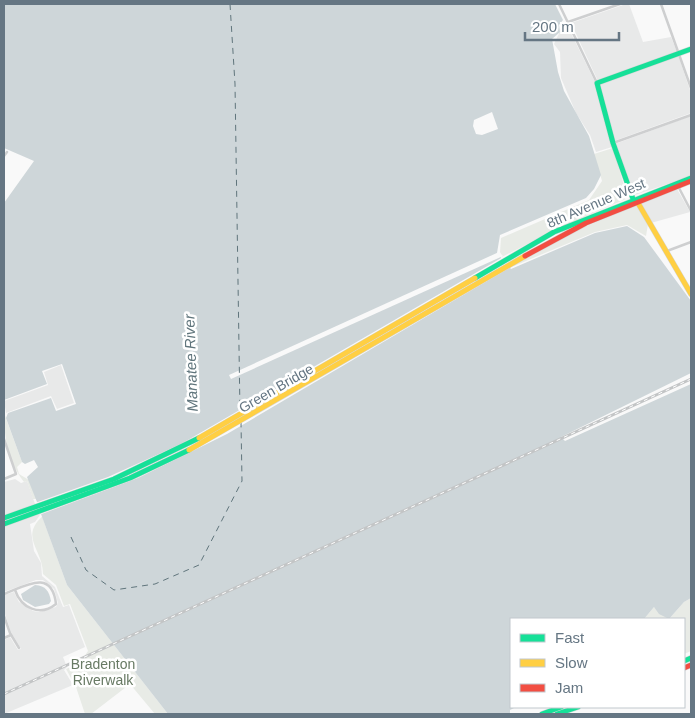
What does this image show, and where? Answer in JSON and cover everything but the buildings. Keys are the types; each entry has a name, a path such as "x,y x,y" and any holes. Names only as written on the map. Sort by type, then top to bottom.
{"main road":[{"path":"586,223 628,204 632,199 613,143 597,83 691,49"},
{"name":"8th Avenue West","path":"513,259 586,223 691,179"},
{"name":"8th Avenue West","path":"513,259 566,226 662,187 677,185"},
{"path":"662,187 638,202 665,252 691,294"},
{"name":"Green Bridge","path":"37,509 114,479 186,446 513,259"},
{"path":"4,518 37,509"},
{"path":"4,524 37,509"},
{"path":"542,714 559,708"},
{"path":"556,714 575,708"}],"street":[{"path":"559,4 597,83"},
{"path":"568,22 620,4"},
{"path":"661,4 691,88"},
{"path":"613,143 691,115"},
{"path":"4,156 7,152"},
{"path":"677,185 691,211"},
{"path":"665,252 691,242"},
{"path":"4,439 16,474 4,480"},
{"path":"4,594 36,582 44,582 52,589 56,604 41,611 35,610 20,600 15,590"},
{"path":"4,616 11,635 19,648"},
{"path":"4,638 11,635"}],"shaded area":[{"path":"629,4 643,42 671,37 677,52 598,81 571,23"},
{"path":"564,23 566,23 596,84 612,147 596,152 590,135 576,113 561,78 560,52 554,44"},
{"path":"678,55 691,93 691,113 614,141 599,84"},
{"path":"691,116 691,176 635,195 626,177 615,144"},
{"path":"677,189 690,212 651,223 640,203"},
{"path":"61,365 74,403 57,409 51,396 6,413 4,401 48,385 44,372"},
{"path":"15,479 21,483 27,481 35,504 4,516 4,482"},
{"path":"42,512 35,522 30,524 34,551 41,563 42,576 55,587 63,607 69,605 85,647 63,657 67,667 64,670 73,685 4,714 4,640 10,637 18,650 21,649 11,632 4,611 4,595 14,592 19,602 33,611 39,612 56,607 58,603 54,589 43,580 36,580 4,592 4,525"}],"green space":[{"path":"613,148 627,196 626,199 558,228 502,257 500,252 501,238 589,200 602,181 594,154"},
{"path":"637,205 648,224 646,236 627,225 595,232 514,266 513,264 556,239"},
{"name":"Bradenton Riverwalk","path":"4,413 22,462 17,467 19,474 14,466 6,440"},
{"name":"Bradenton Riverwalk","path":"19,474 29,480 35,496 46,497 51,513 43,519 67,585 168,714 155,714 130,684 91,714 85,714 76,687 66,669 80,663 88,651 70,604 64,606 56,585 43,574 42,565 32,536 33,529 46,513 42,499 33,499 27,481 24,482"},
{"path":"691,598 691,651 685,654 685,618 670,618 684,602"},
{"path":"654,607 668,618 645,618"}],"water":[{"name":"Manatee River","path":"4,4 555,4 563,20 559,25 560,32 552,39 558,72 564,91 589,136 601,175 594,189 586,198 500,235 497,253 511,269 595,233 627,226 644,237 691,301 691,373 561,437 565,441 691,384 691,598 684,602 670,618 659,614 654,607 645,618 510,618 510,708 514,708 510,710 510,714 168,714 67,585 41,514 41,502 37,502 27,477 38,467 34,460 25,464 22,462 6,418 8,413 51,398 56,411 76,404 62,364 42,371 47,384 4,400 4,203 34,161 4,148"},
{"path":"35,585 42,587 49,594 51,601 49,604 35,607 23,600 21,594"}],"pier":[{"path":"492,112 498,129 482,135 476,134 473,126 474,120"},
{"path":"499,252 503,256 231,379 229,375"},
{"path":"503,257 511,266 516,264 227,434 138,478 39,515 42,511 39,504 35,503 108,477 181,444"}],"ferry route":[{"path":"230,4 235,84 240,413"},
{"path":"71,537 86,570 114,590 155,584 199,565 242,481 241,422"}],"railway":[{"path":"4,694 691,379"}],"traffic: fast":[{"path":"633,199 613,143 597,83 691,49"},
{"path":"475,278 554,232 691,178"},
{"path":"4,518 114,479 199,438"},
{"path":"4,524 130,478 189,450"},
{"path":"685,661 691,658"},
{"path":"542,714 558,708"},
{"path":"557,714 575,708"}],"traffic: slow":[{"path":"638,203 691,294"},
{"path":"189,450 525,256"},
{"path":"199,438 475,278"}],"traffic: jam":[{"path":"525,256 586,223 691,181"},
{"path":"685,668 691,665"}]}
